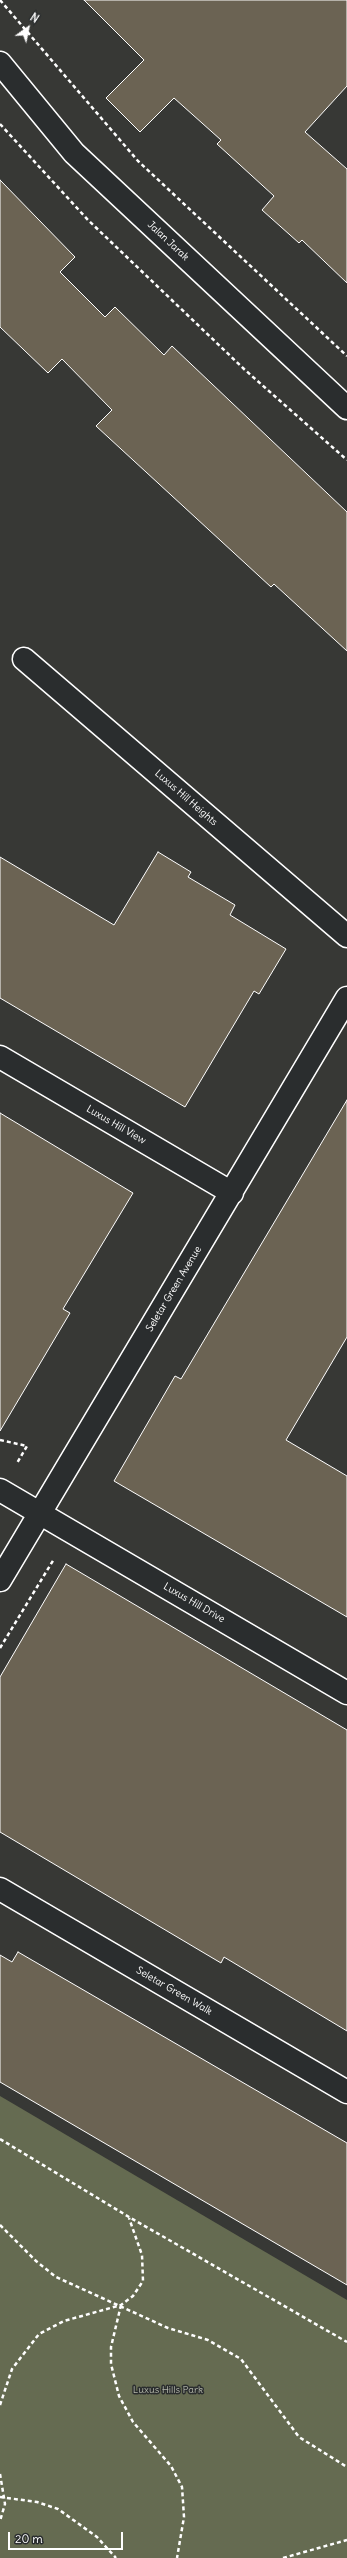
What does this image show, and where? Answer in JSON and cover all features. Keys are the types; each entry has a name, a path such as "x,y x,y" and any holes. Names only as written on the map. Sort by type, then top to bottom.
{"street":[{"name":"Jalan Jarak","path":"0,63 74,153 347,408"},
{"name":"Luxus Hill Heights","path":"24,660 347,936"},
{"name":"Seletar Green Avenue","path":"0,1580 347,998"},
{"name":"Luxus Hill View","path":"0,1057 232,1193"},
{"name":"Luxus Hill Drive","path":"0,1490 347,1693"},
{"name":"Seletar Green Walk","path":"0,1889 347,2092"}],"path":[{"path":"0,0 138,161 347,356"},
{"path":"0,124 88,220 244,369 347,460"},
{"path":"0,1440 27,1446"},
{"path":"0,1648 71,1531"},
{"path":"0,2139 129,2217 347,2342"},
{"path":"0,2405 12,2369 39,2334 64,2321 121,2305 133,2296 143,2281 142,2255 129,2217"},
{"path":"0,2225 36,2261 56,2277 121,2305 168,2328 208,2340 241,2359 299,2437 312,2448 347,2467"},
{"path":"121,2305 111,2347 111,2364 119,2396 134,2422 171,2466 182,2487 184,2517 176,2558"},
{"path":"0,2474 2,2497 5,2504 0,2521"},
{"path":"2,2497 38,2502 58,2509 97,2536 116,2558"},
{"path":"283,2558 347,2540"}],"green space":[{"name":"Luxus Hills Park","path":"0,2096 347,2300 347,2558 0,2558"}],"building":[{"path":"84,0 347,0 347,86 305,132 347,169 347,283 302,240 299,243 262,210 274,196 217,144 221,140 174,98 140,132 106,98 144,60"},
{"path":"0,180 75,257 60,272 105,317 115,307 164,355 172,346 347,512 347,651 274,584 271,587 96,426 112,410 62,359 48,373 0,327"},
{"path":"158,852 191,872 188,877 235,905 230,915 286,949 259,994 254,991 185,1107 0,998 0,857 114,925"},
{"path":"347,1100 347,1337 286,1440 347,1476 347,1617 114,1481 175,1376 181,1379"},
{"path":"0,1113 133,1193 63,1309 70,1313 0,1431"},
{"path":"66,1564 347,1730 347,2031 224,1957 221,1963 0,1832 0,1677"},
{"path":"18,1952 347,2143 347,2285 0,2082 0,1955 12,1962"}]}
